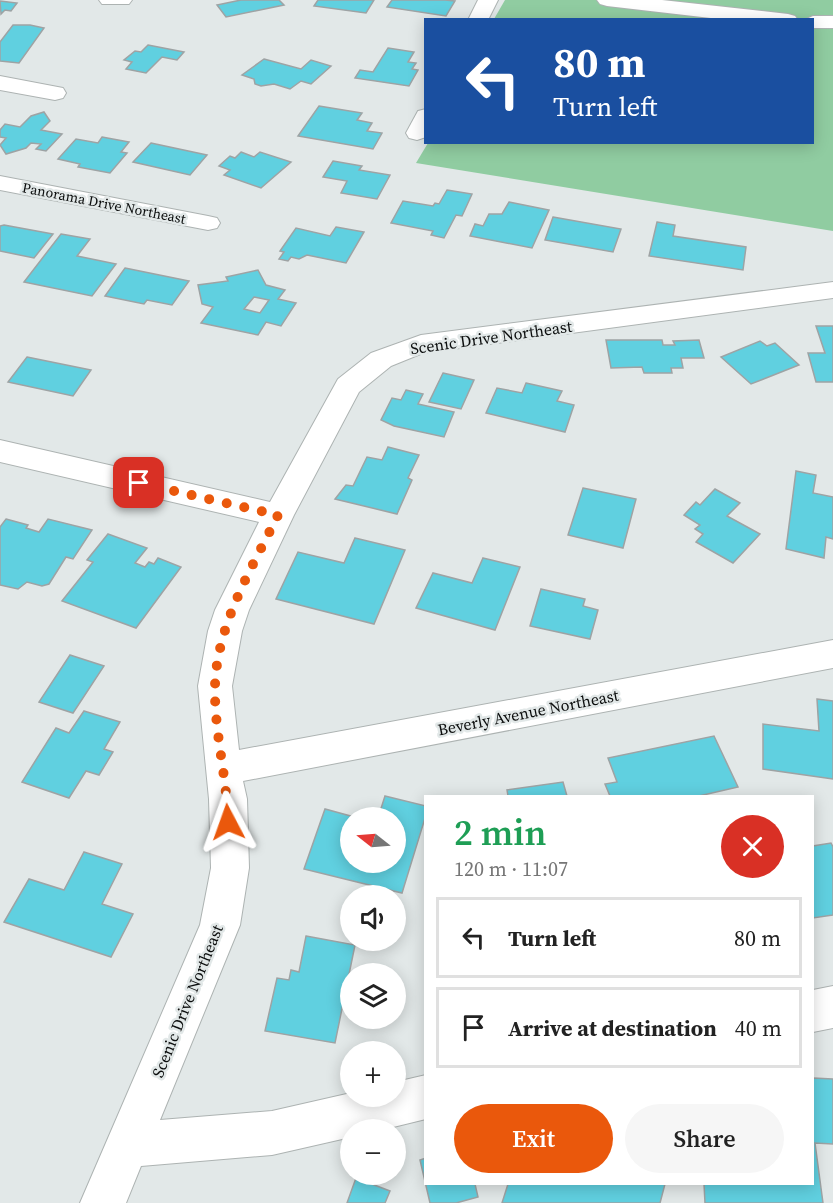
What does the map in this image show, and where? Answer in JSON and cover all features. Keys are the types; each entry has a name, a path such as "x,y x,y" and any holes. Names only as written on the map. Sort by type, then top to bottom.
{"street":[{"path":"109,0 122,0"},
{"path":"479,18 488,0"},
{"path":"607,0 770,18"},
{"path":"814,21 833,22"},
{"path":"0,83 55,93"},
{"name":"Panorama Drive Northeast","path":"0,183 208,223"},
{"name":"Scenic Drive Northeast","path":"103,1203 220,925 230,868 228,800 215,686 221,649 232,610 278,515 348,386 358,375 390,353 421,344 477,335 603,322 715,304 833,290"},
{"path":"0,451 278,515"},
{"name":"Beverly Avenue Northeast","path":"223,769 833,654"},
{"path":"814,1011 833,1007"},
{"path":"129,1145 272,1133 424,1097"}],"green space":[{"path":"505,0 833,0 833,231 416,163 427,144 814,144 814,18 495,18"}],"building":[{"path":"241,0 279,0 284,5 226,17 217,5"},
{"path":"318,0 374,0 366,13 314,6"},
{"path":"392,0 455,1 446,16 387,7"},
{"path":"0,1 17,3 11,11 5,10 1,14"},
{"path":"13,25 44,28 19,63 0,61 0,42"},
{"path":"148,45 184,52 177,60 162,57 146,73 126,69 132,62 124,60 135,51 141,52"},
{"path":"388,48 414,52 408,62 416,63 412,69 418,70 409,86 355,78 360,70 373,72"},
{"path":"264,59 301,69 311,60 331,66 311,84 301,81 290,89 274,84 261,86 255,84 254,79 242,75"},
{"path":"319,106 362,113 357,120 372,123 367,131 382,133 373,149 298,136"},
{"path":"44,112 50,121 41,130 62,134 46,151 36,149 41,144 31,143 26,148 6,154 0,145 6,138 0,137 0,130 5,124 20,127 31,116"},
{"path":"102,137 129,142 121,152 127,153 110,173 78,167 80,164 58,159 76,139 98,143"},
{"path":"151,143 207,155 190,175 133,162"},
{"path":"241,152 254,157 260,152 291,162 261,188 224,175 230,170 219,166 230,156 235,158"},
{"path":"333,161 362,166 359,170 390,175 377,199 341,193 347,181 323,177"},
{"path":"447,190 472,194 462,216 456,215 444,238 431,235 433,231 391,223 403,201 433,206 435,203 439,204"},
{"path":"509,202 549,210 532,248 470,236 475,224 483,226 489,214 502,214"},
{"path":"553,217 621,229 613,252 545,240"},
{"path":"657,222 675,225 673,236 746,247 743,270 649,256"},
{"path":"0,226 53,234 34,258 0,251"},
{"path":"336,227 364,232 346,263 307,255 299,259 291,257 288,261 279,259 284,252 280,251 296,228 330,236"},
{"path":"61,234 90,239 77,256 116,264 92,296 24,282"},
{"path":"125,268 189,281 172,305 147,300 144,304 105,296"},
{"path":"258,270 266,285 285,290 278,299 296,303 281,326 266,322 258,335 201,323 213,307 202,304 198,285 228,281 226,277","holes":["254,297 269,300 260,313 244,309"]},
{"path":"816,326 833,326 833,382 816,382 808,353 825,353"},
{"path":"606,340 662,340 663,345 675,345 673,341 699,340 704,358 681,358 683,368 671,368 672,373 644,373 642,367 611,368"},
{"path":"760,341 767,346 775,343 799,365 751,384 721,357"},
{"path":"27,357 91,370 73,396 8,382"},
{"path":"443,373 474,380 461,409 429,402"},
{"path":"526,383 562,391 557,401 574,405 565,432 486,413 497,388 522,393"},
{"path":"406,390 423,394 418,404 454,412 444,437 394,426 381,420 392,398 401,400"},
{"path":"388,447 419,455 408,478 412,480 397,514 335,499 346,485 353,486 367,457 382,460"},
{"path":"796,471 816,475 813,493 833,497 833,539 826,537 824,558 786,549"},
{"path":"583,488 636,499 623,548 568,535"},
{"path":"715,489 740,503 727,516 760,534 733,563 696,542 703,534 695,529 700,525 684,515 696,502 700,505"},
{"path":"6,519 28,525 26,528 39,532 48,519 92,530 73,559 66,557 49,584 42,586 27,582 18,589 0,585 0,527"},
{"path":"108,534 147,548 135,563 145,567 149,562 154,564 158,558 181,567 136,628 62,601 93,562 87,560"},
{"path":"355,538 405,550 374,624 276,599 298,552 344,563"},
{"path":"483,558 520,567 495,630 416,608 433,573 472,583"},
{"path":"541,589 585,599 583,606 598,610 590,639 530,626"},
{"path":"70,655 104,666 73,713 39,702"},
{"path":"817,699 833,701 833,779 763,769 763,724 819,731"},
{"path":"84,711 120,722 104,749 113,752 99,775 86,771 69,798 22,782 56,728 69,733"},
{"path":"714,736 738,787 703,795 610,795 605,784 617,782 608,758"},
{"path":"563,782 567,795 508,795 507,790"},
{"path":"385,796 424,806 424,822 404,885 369,885 304,869 325,809 340,813 340,873 406,873 406,807 382,807"},
{"path":"831,843 833,847 833,915 814,918 814,846"},
{"path":"84,852 122,864 102,904 133,914 111,957 4,922 29,879 64,890"},
{"path":"306,936 340,942 340,951 354,951 351,963 340,963 340,1018 335,1043 265,1031 277,978 289,980 291,970 299,972"},
{"path":"814,1078 833,1079 833,1144 815,1143 823,1203 705,1203 704,1185 814,1185"},
{"path":"424,1159 424,1177 420,1160"},
{"path":"353,1185 374,1185 390,1191 385,1203 347,1203"},
{"path":"426,1185 475,1185 478,1197 456,1203 430,1203"},
{"path":"508,1185 665,1185 660,1203 502,1203"}],"route":[{"path":"139,483 278,515 232,610 217,667 215,686 217,715 228,800 228,822"}]}
